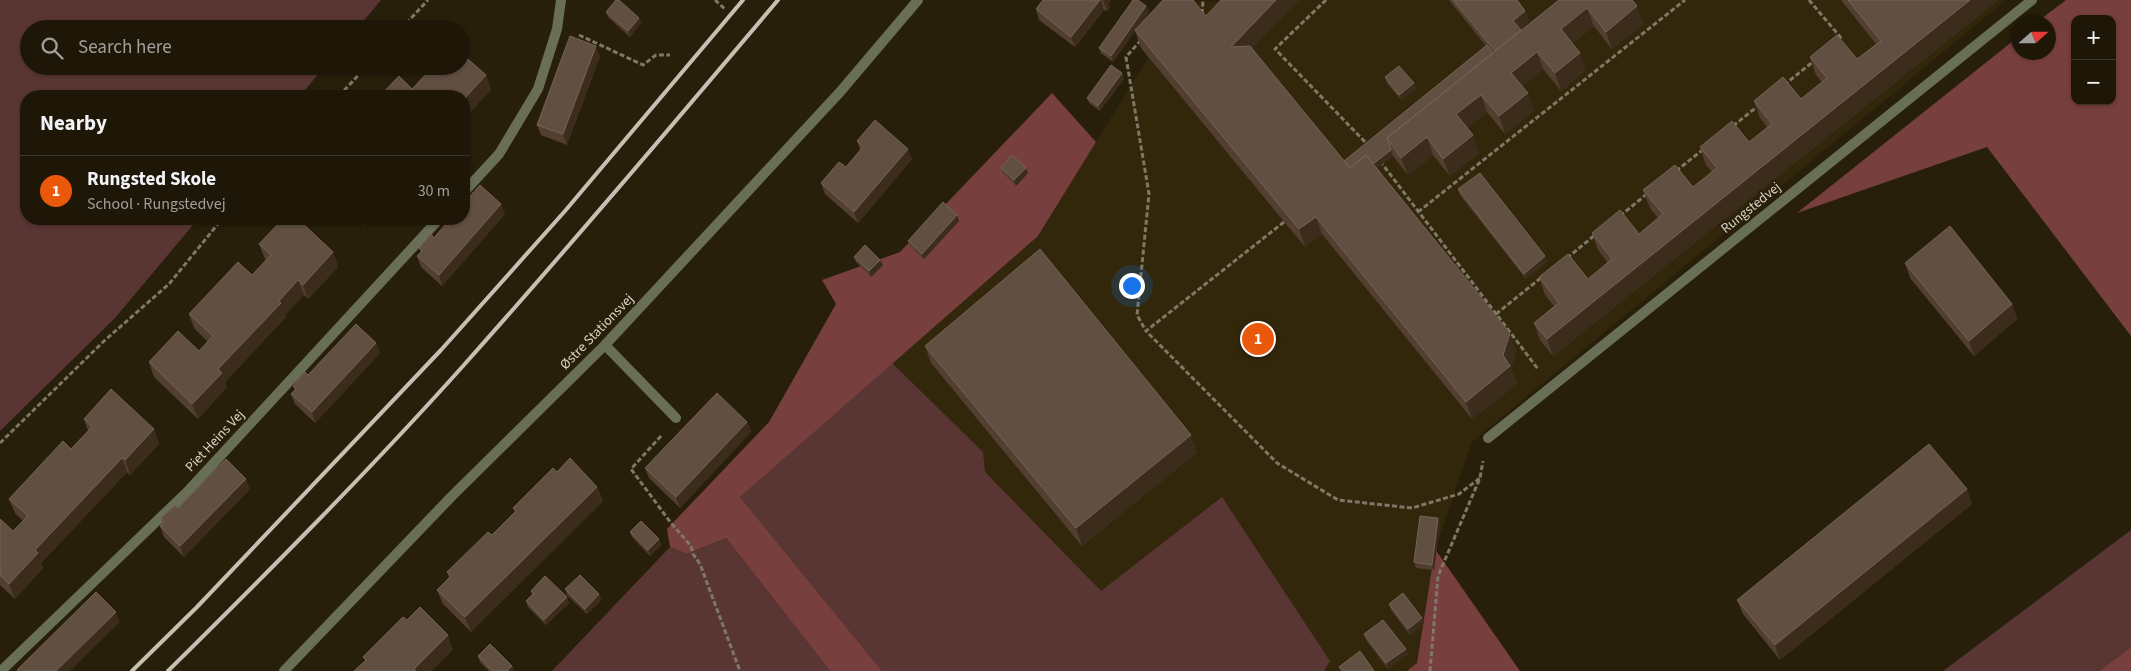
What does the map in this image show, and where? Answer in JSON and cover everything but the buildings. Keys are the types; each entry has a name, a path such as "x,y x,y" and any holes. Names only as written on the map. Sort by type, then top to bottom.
{"street":[{"path":"470,185 499,154 538,89 557,29 561,0"},
{"name":"Østre Stationsvej","path":"284,671 452,496 605,345 840,92 918,0"},
{"name":"Rungstedvej","path":"1488,438 1551,385 2032,0"},
{"name":"Piet Heins Vej","path":"1,671 189,490 433,225"},
{"path":"605,345 676,418"}],"path":[{"path":"409,20 428,0"},
{"path":"715,0 725,9"},
{"path":"1202,21 1203,0"},
{"path":"1326,0 1275,49 1370,149"},
{"path":"1418,212 1685,0"},
{"path":"1809,0 1842,39 1834,45"},
{"path":"557,29 572,32 643,65 656,55 670,55"},
{"path":"1145,35 1126,57 1149,194 1137,315 1146,331 1277,463 1338,500 1412,508 1459,494 1480,478"},
{"path":"1780,88 1819,58"},
{"path":"345,90 359,75"},
{"path":"1726,131 1765,100"},
{"path":"1673,174 1711,143"},
{"path":"1376,157 1551,385"},
{"path":"1619,216 1650,192"},
{"path":"1146,331 1284,222"},
{"path":"0,444 104,341 169,284 217,225"},
{"path":"1565,259 1596,235"},
{"path":"1496,314 1550,272"},
{"path":"676,418 632,469 671,523 691,546 693,554 700,564 740,671"},
{"path":"1430,671 1438,576 1480,478 1488,438"}],"shaded area":[{"path":"0,0 381,0 364,20 20,20 20,75 318,75 305,90 20,90 20,225 193,225 115,318 0,431"},
{"path":"1233,0 2006,0 1472,442 1435,549 1417,663 1407,671 880,671 737,497 1038,236 1183,1 1231,2"},
{"path":"2066,0 2131,0 2131,336 1987,147 1797,213 2011,43 2011,60 2056,60 2056,15 2046,15"},
{"path":"1052,93 1096,142 1038,236 740,497 882,671 830,671 726,538 687,554 670,547 667,529 769,422 836,304 822,280 900,252"},
{"path":"892,363 983,452 985,472 1101,591 1222,497 1330,661 1324,671 882,671 740,497"},
{"path":"2131,530 2131,647 2099,671 1943,671"},
{"path":"726,538 830,671 552,671 670,547 687,554"},
{"path":"1435,549 1520,671 1407,671 1417,663"},
{"path":"2131,647 2131,671 2099,671"}],"railway":[{"path":"132,671 197,607 441,350 565,211 743,0"},
{"path":"168,671 318,521 427,405 582,230 778,0"}],"place":[{"name":"Rungsted Skole","path":"1258,339"}]}
